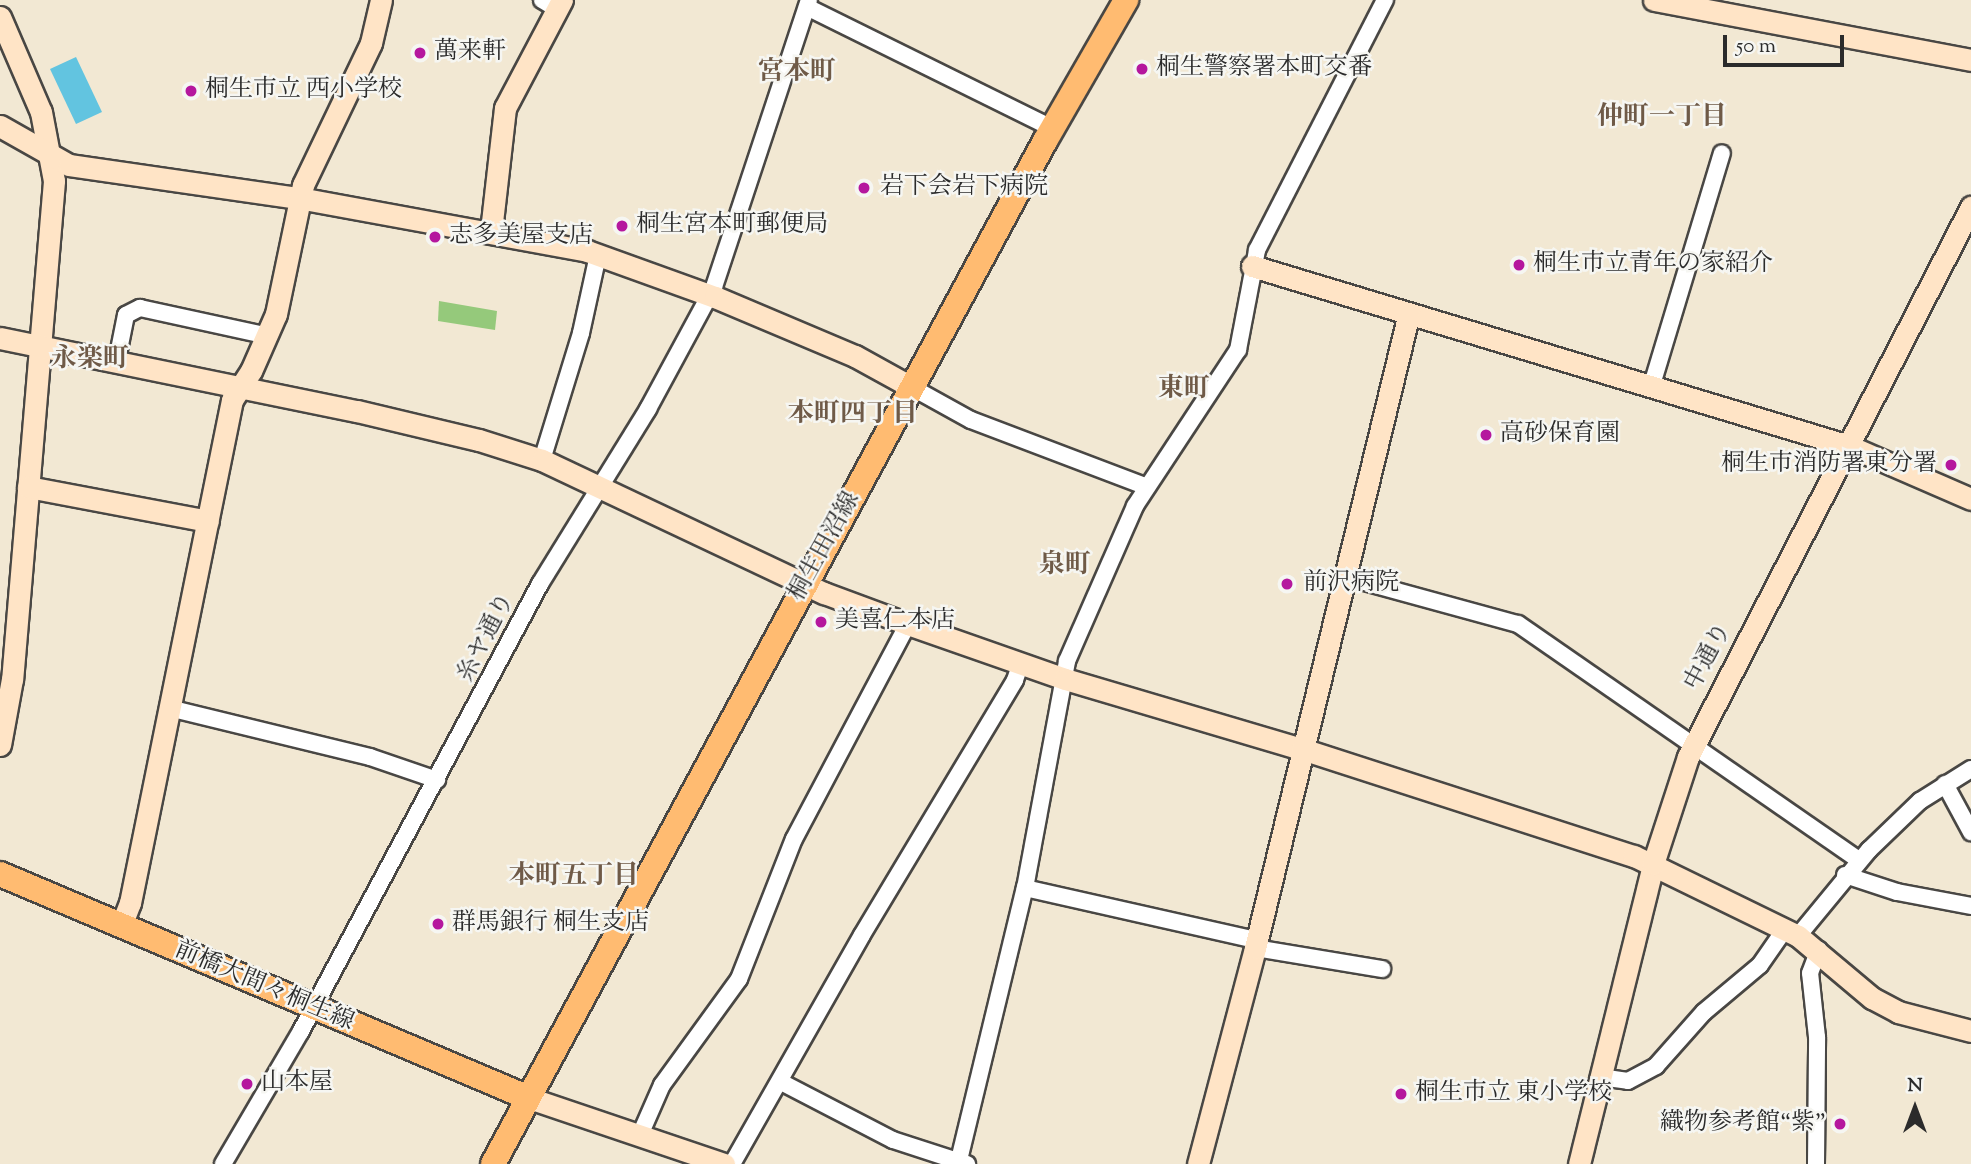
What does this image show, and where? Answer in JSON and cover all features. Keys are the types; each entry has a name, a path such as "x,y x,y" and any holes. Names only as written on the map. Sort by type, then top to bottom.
{"main road":[{"name":"桐生田沼線","path":"493,1164 804,584 913,388 1052,128 1126,0"},
{"name":"前橋大間々桐生線","path":"0,874 529,1098"}],"street":[{"path":"121,926 232,400 268,336 280,302 299,198 371,43 381,0"},
{"path":"781,1082 893,1140 961,1163 1025,888 1037,806 1067,661 1095,594 1147,487 1238,350 1252,266 1385,0"},
{"path":"1654,0 1718,6 1971,60"},
{"path":"491,231 505,108 554,3"},
{"path":"808,4 1052,128"},
{"name":"糸ヤ通り","path":"223,1164 313,1007 540,584 710,295 731,247 750,174 808,4"},
{"path":"0,17 41,112 53,157 42,346 12,678 0,745"},
{"path":"0,125 53,157 78,166 299,198 491,231 598,256 710,295 855,356 981,424 1147,487"},
{"path":"1651,388 1722,153"},
{"name":"中通り","path":"1578,1164 1653,864 1694,743 1971,207"},
{"path":"542,460 581,333 598,256"},
{"path":"1252,266 1849,446 1971,499"},
{"path":"117,360 126,316 140,308 268,336"},
{"path":"1198,1164 1256,944 1342,576 1409,313"},
{"path":"0,338 240,386 479,440 542,460 600,485 804,584 908,624 1065,679 1302,749 1653,864 1792,932 1819,950 1872,998 1898,1012 1971,1031"},
{"path":"28,487 208,521"},
{"path":"1342,576 1518,624 1694,743 1859,860"},
{"path":"640,1135 662,1085 739,979 794,839 908,624"},
{"path":"732,1164 869,923 1015,680 1021,663"},
{"path":"169,708 370,757 437,780"},
{"path":"1600,1077 1628,1081 1656,1066 1704,1012 1760,965 1859,860 1920,802 1971,769"},
{"path":"1945,784 1971,832"},
{"path":"1845,875 1896,892 1971,906"},
{"path":"1025,888 1256,944 1382,969"},
{"path":"1816,1164 1817,1037 1810,973 1819,950"},
{"path":"529,1098 724,1164"}],"green space":[{"path":"439,301 497,311 495,330 438,321"}],"water":[{"path":"76,57 102,112 76,124 50,69"}],"place":[{"name":"萬来軒","path":"420,53"},
{"name":"桐生警察署本町交番","path":"1142,69"},
{"name":"桐生市立 西小学校","path":"191,91"},
{"name":"岩下会岩下病院","path":"864,188"},
{"name":"桐生宮本町郵便局","path":"622,226"},
{"name":"志多美屋支店","path":"435,237"},
{"name":"桐生市立青年の家紹介","path":"1519,265"},
{"name":"高砂保育園","path":"1486,435"},
{"name":"桐生市消防署東分署","path":"1951,465"},
{"name":"前沢病院","path":"1287,584"},
{"name":"美喜仁本店","path":"821,622"},
{"name":"群馬銀行 桐生支店","path":"438,924"},
{"name":"山本屋","path":"247,1084"},
{"name":"桐生市立 東小学校","path":"1401,1094"},
{"name":"織物参考館“紫”","path":"1840,1124"}],"district":[{"name":"宮本町","path":"797,73"},
{"name":"仲町一丁目","path":"1662,118"},
{"name":"永楽町","path":"90,360"},
{"name":"東町","path":"1184,390"},
{"name":"本町四丁目","path":"853,415"},
{"name":"泉町","path":"1065,566"},
{"name":"本町五丁目","path":"574,877"}]}
